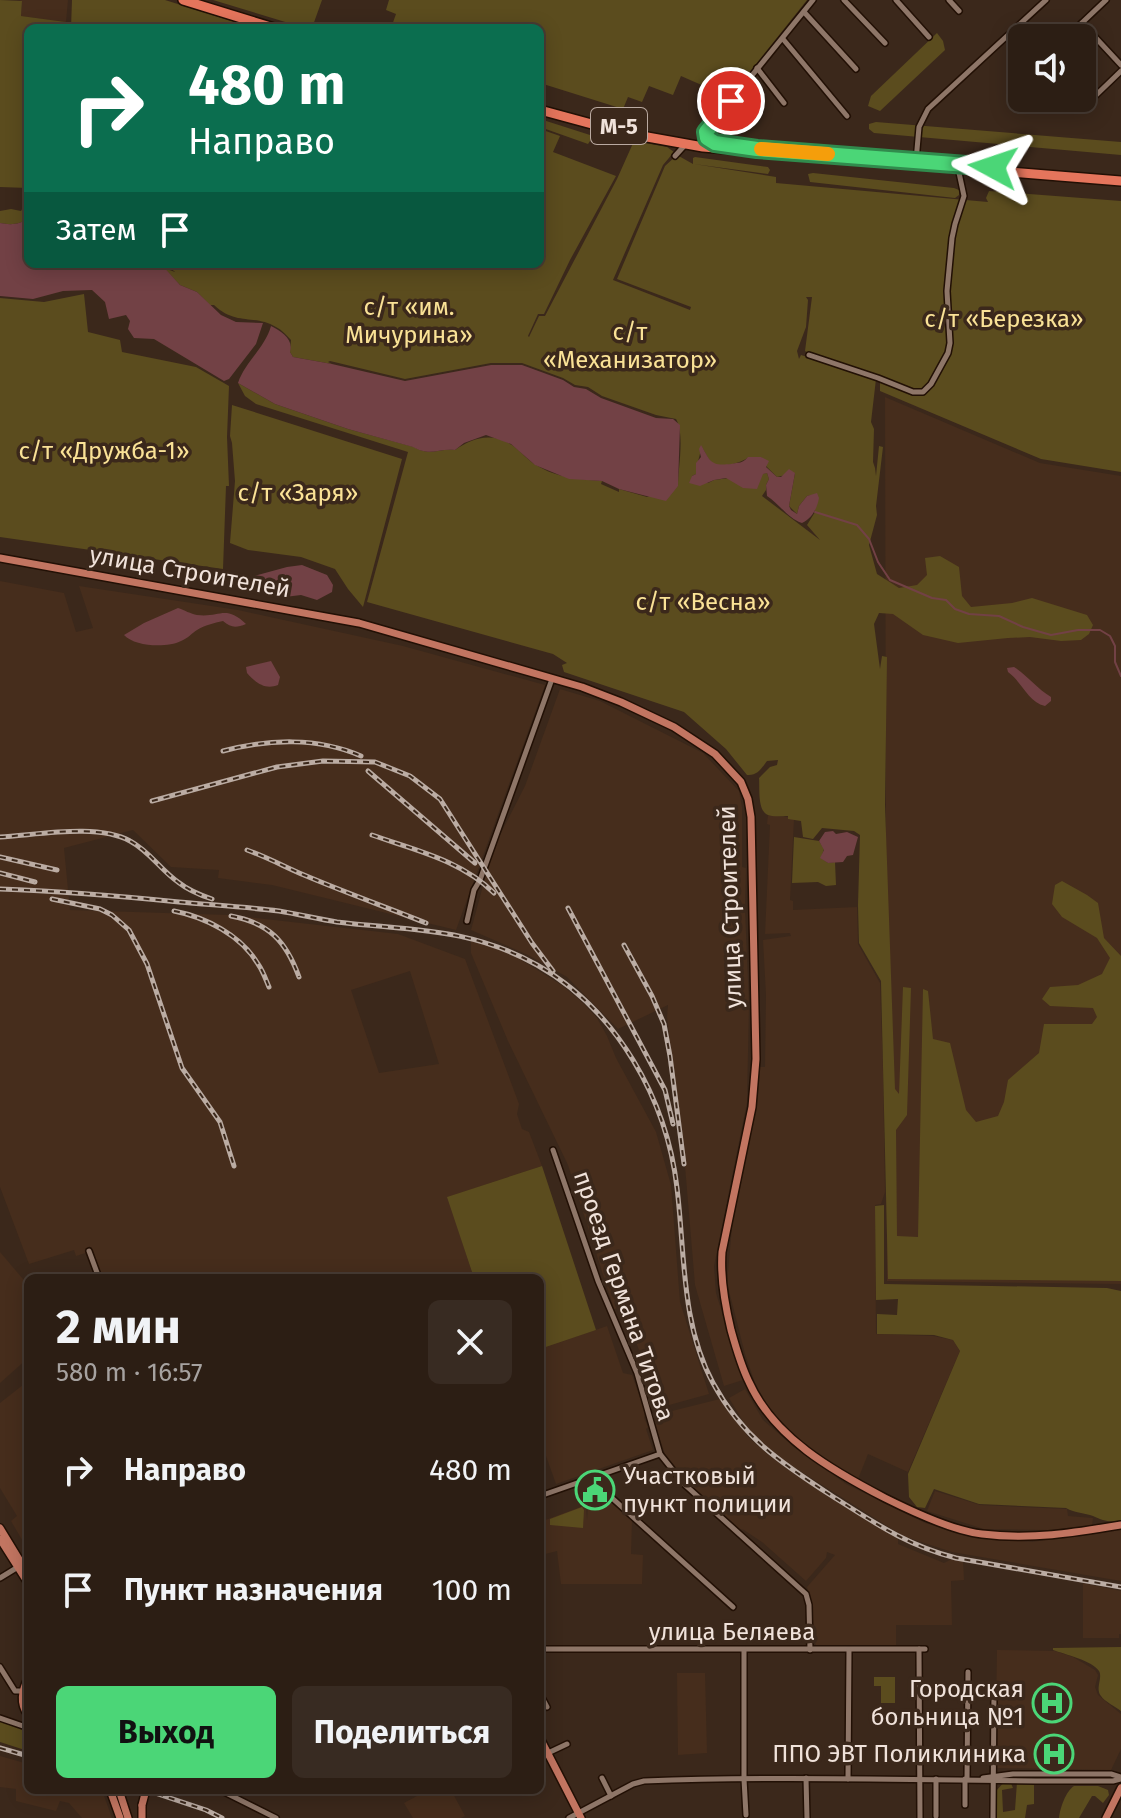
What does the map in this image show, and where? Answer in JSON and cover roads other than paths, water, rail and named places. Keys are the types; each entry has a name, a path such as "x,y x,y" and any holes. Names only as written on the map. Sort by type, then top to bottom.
{"highway":[{"path":"183,0 261,24"},
{"path":"197,0 274,24"},
{"name":"М-5","path":"544,109 693,141 1121,179"},
{"name":"М-5","path":"544,109 625,133 958,168 1121,179"}],"main road":[{"name":"улица Строителей","path":"0,558 359,623 621,702 674,727 715,754 741,782 751,817 756,1059 752,1107 722,1252 721,1275 734,1339 747,1379 767,1412 802,1447 843,1476 928,1518 979,1534 1030,1538 1121,1525"},
{"path":"0,1528 24,1567"},
{"path":"0,1539 24,1577"},
{"path":"23,1691 24,1709"},
{"path":"544,1746 580,1816"},
{"path":"1106,1818 1119,1780"},
{"path":"112,1794 121,1813 128,1818"},
{"path":"142,1818 145,1794"}],"street":[{"path":"675,156 693,141 783,39 813,0"},
{"path":"844,0 885,43"},
{"path":"896,0 929,37"},
{"path":"949,0 959,11"},
{"path":"916,161 919,127 928,109 1046,0"},
{"path":"1106,0 1082,23 1121,65"},
{"path":"804,12 856,69"},
{"path":"783,39 847,116"},
{"path":"757,68 784,103"},
{"path":"1096,95 1121,71"},
{"path":"809,355 913,392 923,392 931,384 950,343 947,291 952,238 964,196 958,168"},
{"path":"467,921 474,890 552,679"},
{"name":"проезд Германа Титова","path":"553,1150 598,1281 637,1373 660,1454"},
{"path":"89,1251 98,1274"},
{"path":"544,1495 660,1454 684,1484 802,1590 809,1605 810,1650"},
{"path":"598,1476 606,1496 612,1498 733,1607"},
{"path":"0,1578 18,1567"},
{"name":"улица Беляева","path":"544,1649 922,1649 920,1779"},
{"path":"744,1650 746,1815"},
{"path":"848,1779 849,1650"},
{"path":"0,1667 15,1691 23,1691"},
{"path":"965,1805 968,1672"},
{"path":"993,1818 994,1690"},
{"path":"544,1701 547,1707"},
{"path":"0,1718 24,1726"},
{"path":"548,1753 567,1744"},
{"path":"602,1778 611,1796"},
{"path":"806,1778 807,1818"},
{"path":"569,1818 580,1816 611,1796 644,1781 806,1778 1119,1780"},
{"path":"920,1779 920,1818"},
{"path":"936,1779 936,1816"},
{"path":"228,1794 276,1818"}],"waterway":[{"path":"815,512 857,525 869,539 878,562 890,580 932,598 946,600 955,609 969,614 999,616 1051,635 1100,630 1110,636 1115,646 1115,662 1121,676"}],"railway":[{"path":"223,751 258,744 293,742 328,746 361,756"},
{"path":"152,801 277,767 323,761 375,762 410,776 440,799 553,971"},
{"path":"368,771 475,863"},
{"path":"0,837 85,831 117,836 137,845 182,885 212,899"},
{"path":"372,835 452,864 494,893"},
{"path":"247,850 426,923"},
{"path":"0,857 57,870"},
{"path":"0,873 35,882"},
{"path":"0,889 254,908 337,922 440,933 488,944 537,965 566,984 591,1006 614,1032 649,1091 671,1155 686,1288 695,1337 713,1383 750,1434 813,1484 877,1524 922,1547 956,1558 1121,1587"},
{"path":"52,899 100,909 129,930 147,964 182,1068 220,1122 234,1166"},
{"path":"568,908 665,1090 673,1124"},
{"path":"174,911 210,923 232,936 251,954 269,987"},
{"path":"231,916 256,923 274,936 288,953 299,977"},
{"path":"624,945 664,1024 684,1164"},
{"path":"0,1748 24,1755"},
{"path":"158,1794 222,1818"}],"place":[{"name":"Участковый пункт полиции","path":"595,1490"},
{"name":"Городская больница №1","path":"1052,1703"},
{"name":"ППО ЭВТ Поликлиника","path":"1054,1754"}],"park label":[{"name":"с/т «Березка»","path":"1004,319"},
{"name":"с/т «им. Мичурина»","path":"409,321"},
{"name":"с/т «Механизатор»","path":"630,346"},
{"name":"с/т «Дружба-1»","path":"104,451"},
{"name":"с/т «Заря»","path":"298,493"},
{"name":"с/т «Весна»","path":"703,602"}]}
